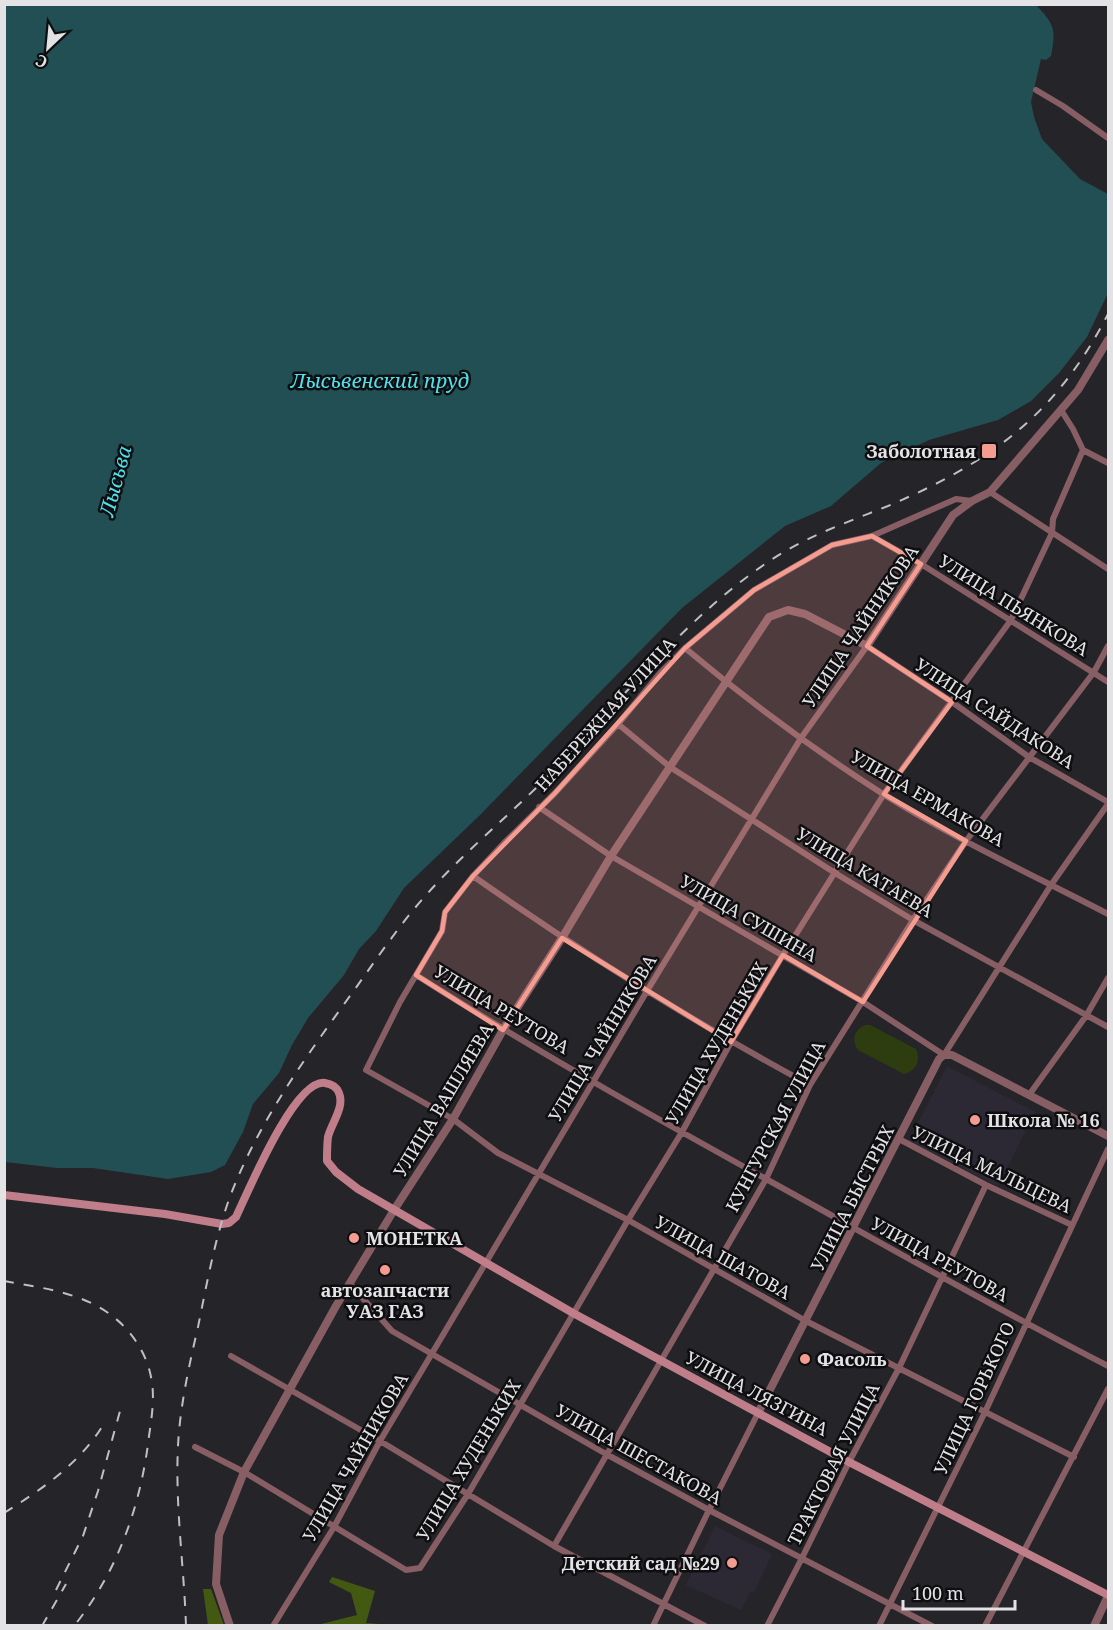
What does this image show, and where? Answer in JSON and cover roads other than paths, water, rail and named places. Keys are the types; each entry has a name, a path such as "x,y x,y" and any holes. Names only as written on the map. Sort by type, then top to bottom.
{"main road":[{"name":"УЛИЦА ЛЯЗГИНА","path":"4,1195 165,1214 222,1224 230,1223 236,1217 270,1144 291,1109 309,1088 321,1082 332,1084 339,1093 340,1101 328,1138 327,1161 336,1172 358,1189 573,1313 849,1462 1108,1596"}],"street":[{"path":"1036,90 1108,138"},
{"path":"1108,340 1078,390 990,492 1108,569"},
{"path":"1060,410 1083,450 1108,463"},
{"name":"УЛИЦА ХУДЕНЬКИХ","path":"334,1527 406,1570 420,1568 468,1494 627,1220 682,1132 731,1042 783,955 884,794 1011,620 1052,533 1053,519 1083,450"},
{"name":"УЛИЦА ЧАЙНИКОВА","path":"273,1626 334,1527 380,1441 647,991 801,738 867,646 953,515 972,501 990,492"},
{"name":"НАБЕРЕЖНАЯ УЛИЦА","path":"366,1070 442,931 445,912 473,876 555,793 618,724 661,672 685,648 754,590 795,564 832,545 872,536 956,499 972,501"},
{"name":"УЛИЦА ПЬЯНКОВА","path":"872,536 921,564 1108,682"},
{"name":"УЛИЦА ВАШЛЯЕВА","path":"230,1626 216,1584 219,1535 244,1472 350,1284 394,1210 453,1119 503,1030 562,938 610,856 769,617 788,610 805,614 867,646"},
{"name":"УЛИЦА САЙДАКОВА","path":"867,646 1029,756 1108,803"},
{"name":"КУНГУРСКАЯ УЛИЦА","path":"554,1546 766,1179 810,1085 913,920 966,841 1094,672 1108,646"},
{"name":"УЛИЦА ЕРМАКОВА","path":"685,648 726,683 801,738 884,794 966,841 1108,914"},
{"name":"УЛИЦА КАТАЕВА","path":"618,724 670,766 835,873 913,920 1108,1027"},
{"name":"УЛИЦА БЫСТРЫХ","path":"653,1626 709,1510 939,1059 944,1055 1051,885 1108,803"},
{"name":"УЛИЦА СУШИНА","path":"539,807 610,856 863,1002 944,1055"},
{"path":"473,876 562,938 647,991 731,1042 810,1085"},
{"name":"УЛИЦА РЕУТОВА","path":"416,975 503,1030 682,1132 1026,1324 1108,1366"},
{"path":"1029,1095 1086,1016 1108,978"},
{"path":"944,1055 952,1055 1108,1137"},
{"name":"УЛИЦА ШАТОВА","path":"366,1070 453,1119 498,1154 627,1220 806,1321 1074,1457"},
{"name":"УЛИЦА МАЛЬЦЕВА","path":"898,1139 986,1185 1072,1225"},
{"name":"УЛИЦА ГОРЬКОГО","path":"879,1626 985,1412 1108,1149"},
{"name":"ТРАКТОВАЯ УЛИЦА","path":"767,1626 899,1368 986,1185"},
{"name":"УЛИЦА ШЕСТАКОВА","path":"350,1284 392,1331 606,1454 932,1626"},
{"path":"231,1356 380,1441 554,1546 705,1626"},
{"path":"985,1626 1108,1389"},
{"path":"195,1447 244,1472 334,1527"},
{"path":"1094,1626 1108,1596"}],"water":[{"name":"Лысьвенский пруд","path":"5,5 1036,5 1047,18 1053,33 1051,56 1046,60 1041,59 1031,102 1042,139 1080,179 1108,194 1108,293 1087,337 1059,373 1031,401 998,420 929,440 881,463 831,506 785,526 682,608 480,815 404,888 376,931 359,949 344,975 308,1018 279,1073 253,1104 243,1132 225,1165 211,1172 168,1179 93,1168 57,1168 5,1162"}],"railway":[{"path":"186,1626 179,1514 178,1446 185,1386 212,1260 225,1210 256,1139 286,1088 320,1038 389,941 427,894 550,774 655,661 710,607 785,551 925,489 959,472 989,453 1043,408 1088,349 1108,314"},
{"path":"4,1281 78,1297 104,1310 116,1319 133,1338 143,1353 151,1377 153,1399 151,1421 145,1462 133,1512 115,1560 90,1605 74,1626"},
{"path":"56,1590 83,1536 120,1411"},
{"path":"4,1513 34,1494 74,1461 97,1435 106,1420"},
{"path":"42,1626 66,1584"}],"place":[{"name":"Заболотная","path":"989,451"},
{"name":"Школа № 16","path":"975,1120"},
{"name":"МОНЕТКА","path":"354,1238"},
{"name":"автозапчасти УАЗ ГАЗ","path":"385,1270"},
{"name":"Фасоль","path":"805,1359"},
{"name":"Детский сад №29","path":"732,1563"}],"water label":[{"name":"Лысьва","path":"115,481"}]}
